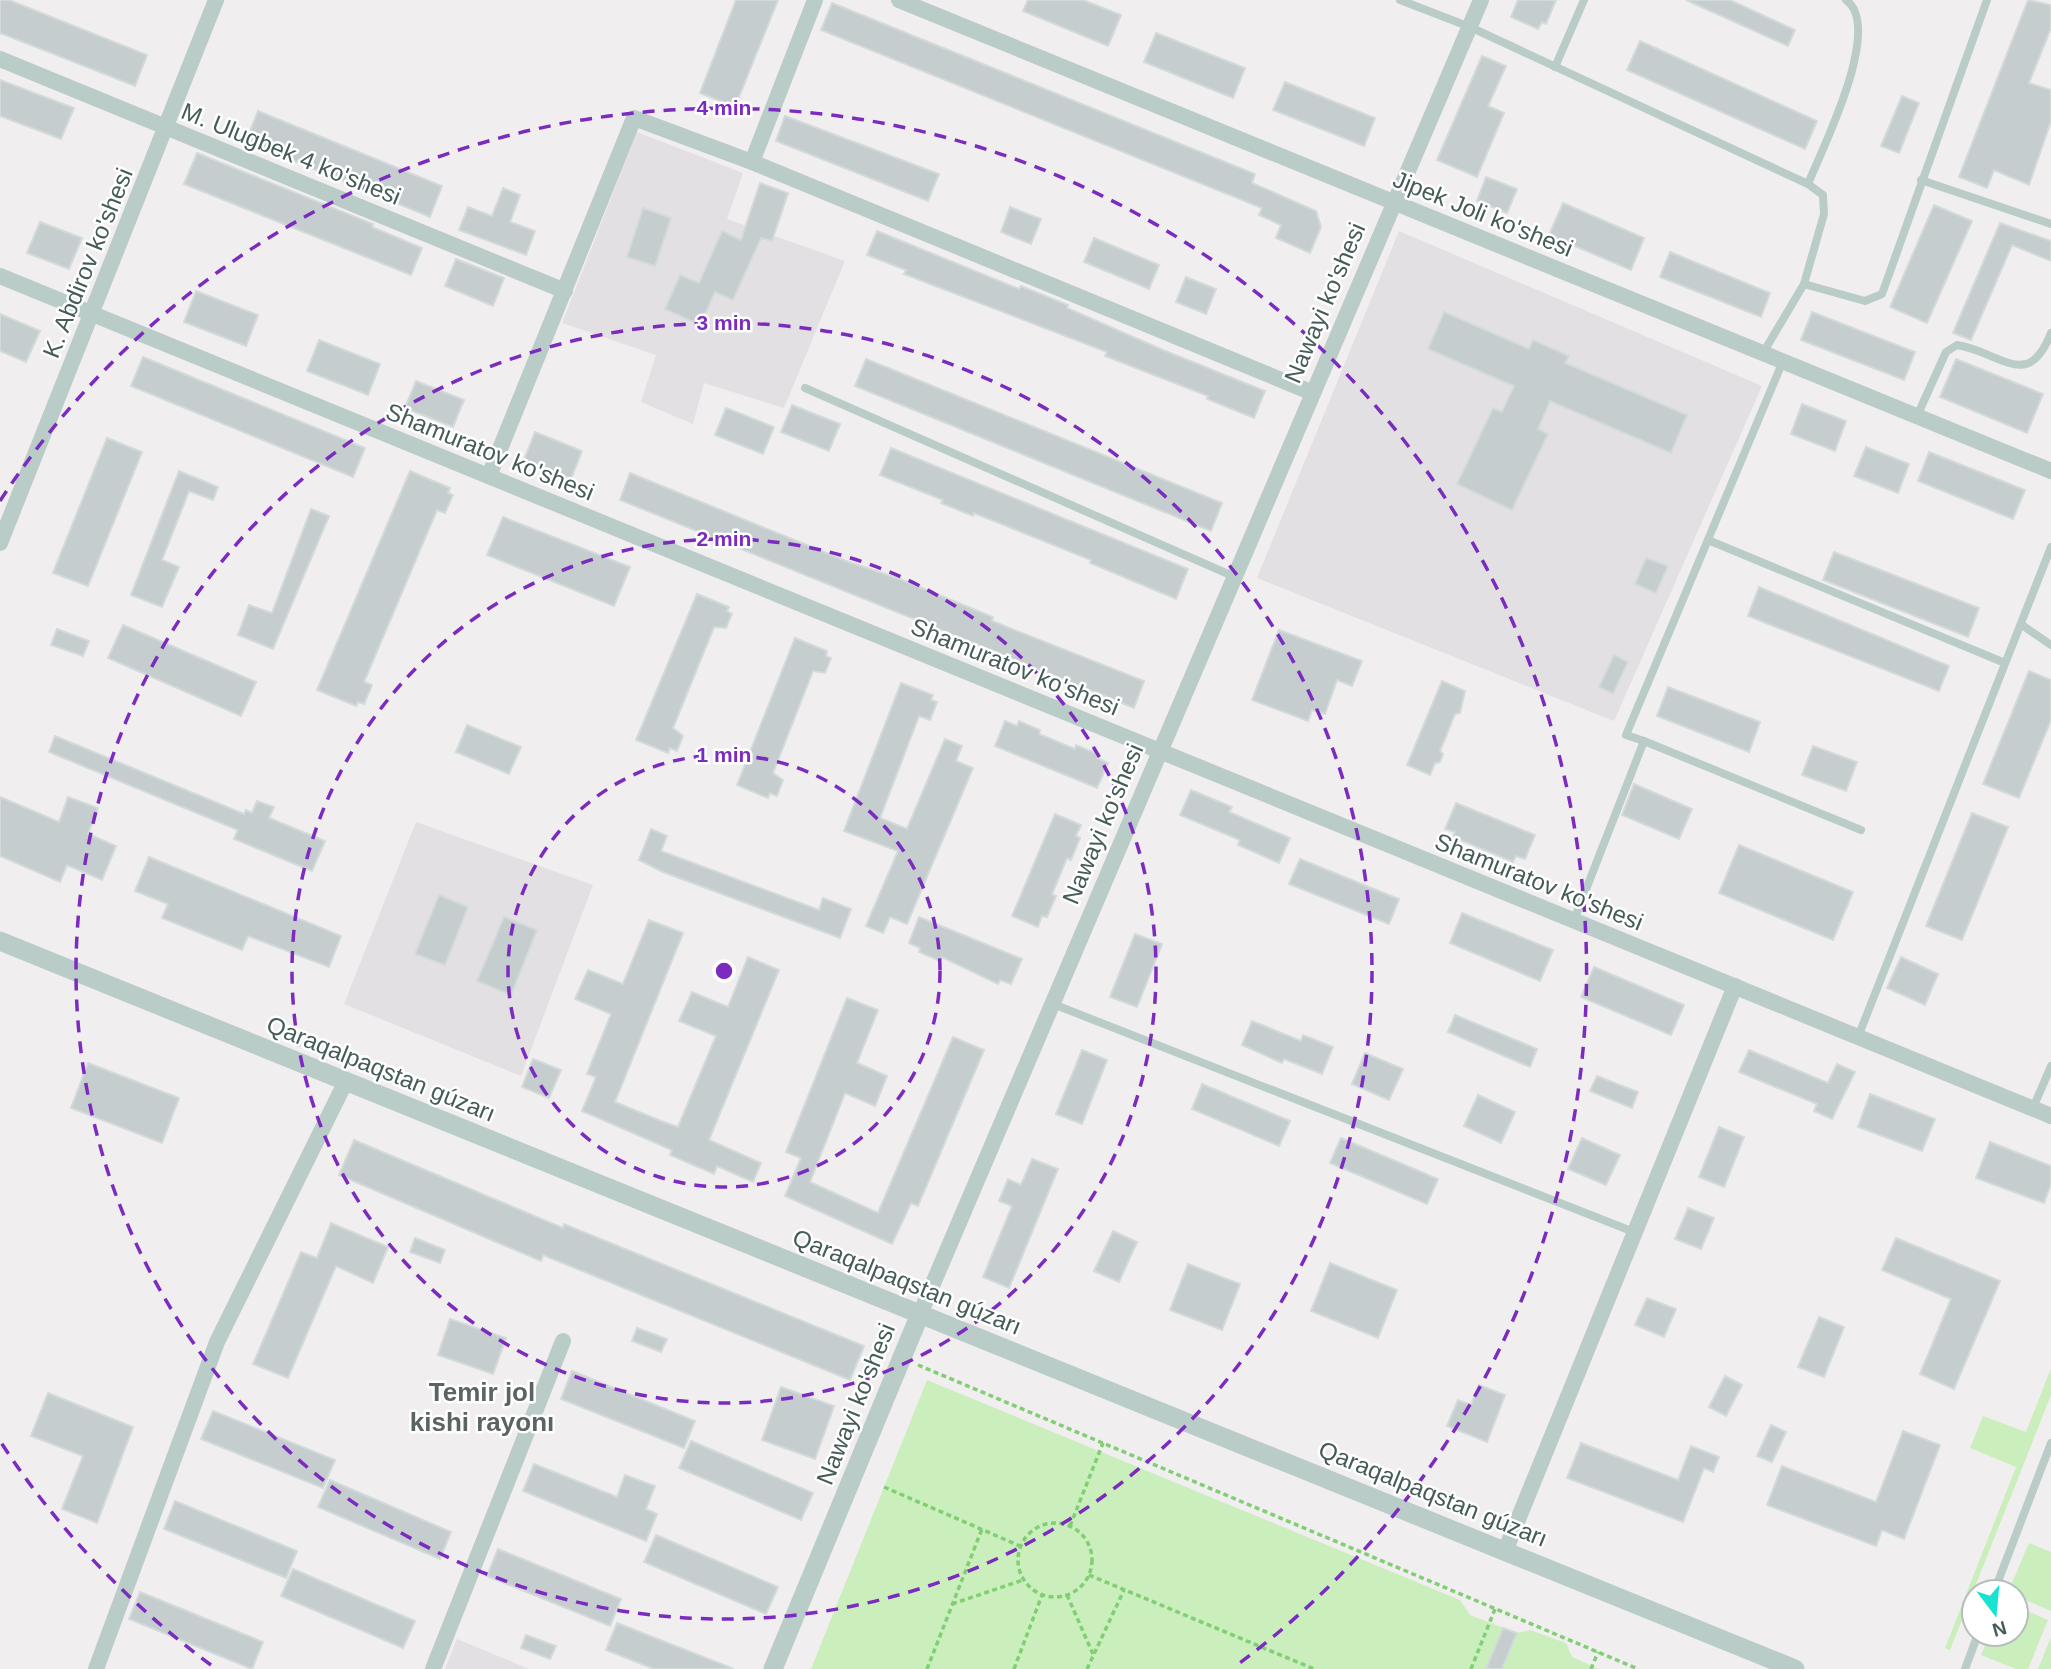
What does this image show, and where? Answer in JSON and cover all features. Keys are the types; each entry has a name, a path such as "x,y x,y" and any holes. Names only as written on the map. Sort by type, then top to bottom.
{"street":[{"name":"K. Abdirov ko'shesi","path":"0,543 216,0"},
{"path":"752,162 815,0"},
{"name":"Jipek Joli ko'shesi","path":"899,0 2051,471"},
{"name":"Nawayi ko'shesi","path":"774,1669 920,1314 1481,0"},
{"name":"M. Ulugbek 4 ko'shesi","path":"0,59 565,291"},
{"path":"489,477 634,118 752,162 1313,393"},
{"name":"Shamuratov ko'shesi","path":"0,276 2051,1116"},
{"name":"Qaraqalpaqstan gúzarı","path":"0,941 1506,1549 1795,1669"},
{"path":"1506,1549 1735,986"},
{"path":"96,1669 217,1342 346,1081"},
{"path":"433,1669 562,1342"}],"lane":[{"path":"1400,0 1470,27 1808,184 1823,195 1824,214 1804,284 1763,353"},
{"path":"1555,67 1584,0"},
{"path":"1808,184 1850,78 1858,44 1853,5 1846,0"},
{"path":"1804,284 1865,301 1882,294 1987,0"},
{"path":"1922,180 2051,224"},
{"path":"1917,416 1946,352 1957,345 1970,347 2015,365 2028,365 2043,354 2051,333"},
{"path":"1783,361 1626,735 1861,830"},
{"path":"805,388 1235,578"},
{"path":"1708,540 2005,663"},
{"path":"1858,1037 2051,547"},
{"path":"2022,625 2051,645"},
{"path":"1574,920 1644,741"},
{"path":"1053,1003 1634,1232"},
{"path":"2033,1108 2051,1066"},
{"path":"1999,1578 2051,1443"},
{"path":"1965,1669 1973,1648"}],"path":[{"path":"902,1358 1638,1669"},
{"path":"1070,1526 1103,1443"},
{"path":"884,1487 1020,1546"},
{"path":"1046,1523 1070,1526 1088,1542 1091,1554 1089,1575 1078,1588 1067,1595 1042,1595 1023,1580 1017,1558 1020,1546 1026,1535 1046,1523"},
{"path":"926,1669 982,1529"},
{"path":"1089,1575 1314,1669"},
{"path":"952,1604 1023,1580"},
{"path":"1087,1669 1124,1590"},
{"path":"1014,1669 1042,1595"},
{"path":"1067,1595 1093,1655"},
{"path":"1471,1669 1495,1609"},
{"path":"1591,1669 1598,1652"}],"shaded area":[{"path":"637,132 743,173 727,219 845,261 784,408 704,383 693,424 641,402 656,355 562,323"},
{"path":"1399,231 1762,386 1614,721 1257,578"},
{"path":"416,822 593,885 521,1076 344,1004"},
{"path":"457,1639 529,1669 445,1669"}],"green space":[{"path":"2051,1368 2051,1395 1979,1578 1972,1578 2016,1467 1970,1448 1983,1416 2026,1432"},
{"path":"927,1380 1460,1600 1470,1615 1517,1633 1530,1630 1566,1643 1572,1657 1599,1669 811,1669"},
{"path":"2029,1543 2051,1552 2051,1611 2030,1602 2030,1578 2014,1578"},
{"path":"1960,1610 1960,1625 1950,1650 1945,1648"},
{"path":"2030,1612 2048,1620 2028,1669 2016,1669 1981,1655 1984,1648 2030,1648"},
{"path":"2051,1637 2051,1669 2038,1669"}],"building":[{"path":"0,0 9,0 147,55 135,86 0,33"},
{"path":"736,0 778,0 735,107 700,93"},
{"path":"1028,0 1083,0 1121,15 1108,46 1023,11"},
{"path":"1518,0 1556,0 1546,24 1542,22 1538,29 1511,17"},
{"path":"1686,0 1730,0 1795,30 1788,46"},
{"path":"2028,0 2051,5 2051,28 2029,83 2051,90 2051,121 2029,185 1994,170 1987,188 1959,177"},
{"path":"832,3 1255,174 1252,183 1316,211 1321,227 1310,253 1276,238 1281,225 1259,215 1262,208 821,30"},
{"path":"1156,33 1245,68 1233,98 1144,62"},
{"path":"1640,41 1817,121 1805,149 1627,70"},
{"path":"1482,56 1506,66 1488,106 1504,113 1477,177 1437,160"},
{"path":"0,80 74,108 61,139 0,116"},
{"path":"1285,82 1375,118 1364,146 1273,110"},
{"path":"1902,96 1919,103 1899,153 1881,146"},
{"path":"258,111 442,186 430,217 246,141"},
{"path":"785,116 939,174 928,201 776,141"},
{"path":"197,153 373,224 372,227 422,248 411,275 184,184"},
{"path":"1486,177 1517,189 1507,213 1477,201"},
{"path":"760,183 788,193 772,241 761,238 733,300 715,292 700,325 665,309 680,275 699,283 722,231 741,240"},
{"path":"503,188 520,195 510,222 535,231 526,255 459,230 468,207 492,216"},
{"path":"1563,203 1644,238 1631,270 1549,235"},
{"path":"1934,205 1972,221 1927,323 1890,307"},
{"path":"1010,207 1041,219 1031,244 1001,232"},
{"path":"643,208 671,218 655,266 627,257"},
{"path":"40,222 82,238 69,269 27,253"},
{"path":"2000,223 2051,241 2051,261 2012,245 1971,340 1953,333"},
{"path":"877,231 1019,289 1021,286 1068,305 1067,308 1163,350 1265,391 1254,418 1207,399 1208,396 1105,356 1107,352 904,274 906,270 867,255"},
{"path":"1094,238 1159,265 1149,289 1084,262"},
{"path":"1670,252 1770,293 1761,317 1660,277"},
{"path":"456,259 504,278 493,306 445,286"},
{"path":"1186,277 1216,289 1206,314 1176,302"},
{"path":"196,291 258,315 246,346 184,322"},
{"path":"1444,312 1529,349 1533,340 1569,356 1565,363 1687,415 1671,453 1550,401 1538,429 1548,434 1512,510 1457,484 1493,408 1502,412 1514,386 1428,349"},
{"path":"1812,312 1915,352 1904,380 1801,340"},
{"path":"0,314 40,331 26,362 0,351"},
{"path":"319,340 380,364 368,395 307,371"},
{"path":"143,357 365,448 353,477 131,386"},
{"path":"866,359 1222,503 1211,531 855,386"},
{"path":"1956,359 2043,394 2027,433 1940,397"},
{"path":"416,381 464,400 453,427 405,408"},
{"path":"1802,404 1846,421 1835,451 1791,434"},
{"path":"792,405 840,424 829,451 781,432"},
{"path":"726,408 774,427 763,454 715,435"},
{"path":"535,432 582,451 571,479 524,460"},
{"path":"107,438 142,452 88,586 53,573"},
{"path":"1866,447 1909,464 1898,493 1854,476"},
{"path":"891,448 1188,569 1176,599 1090,563 1091,560 974,513 973,516 941,503 943,500 880,475"},
{"path":"1929,452 2025,490 2013,519 1918,481"},
{"path":"179,471 218,487 213,500 189,491 162,560 179,567 162,607 131,595"},
{"path":"410,471 450,488 448,493 453,495 445,513 437,510 364,682 372,685 364,704 358,702 356,706 317,690"},
{"path":"630,473 846,561 900,579 993,617 992,621 1144,681 1134,708 620,500"},
{"path":"311,509 329,516 273,649 238,635 249,605 272,613"},
{"path":"503,517 630,567 614,606 487,555"},
{"path":"1834,552 1979,608 1968,637 1823,580"},
{"path":"1646,558 1668,566 1656,593 1635,584"},
{"path":"1759,587 1949,666 1939,691 1748,616"},
{"path":"697,594 729,607 727,611 732,614 726,628 714,627 673,728 683,736 677,751 670,748 668,753 636,740"},
{"path":"123,625 256,682 241,716 108,658"},
{"path":"57,629 89,641 83,656 51,645"},
{"path":"1279,630 1362,661 1352,686 1337,680 1325,714 1312,710 1308,721 1252,700"},
{"path":"795,638 827,651 826,656 831,658 825,673 813,671 773,773 783,780 777,796 770,793 768,798 737,785"},
{"path":"1614,655 1628,662 1613,694 1599,687"},
{"path":"2029,671 2051,680 2051,720 2019,798 1983,784"},
{"path":"1442,681 1465,691 1460,713 1455,714 1440,751 1443,754 1440,762 1435,763 1430,775 1407,765"},
{"path":"901,683 933,695 931,700 937,702 930,720 919,716 880,818 907,829 945,739 962,746 956,761 973,768 907,924 890,917 883,933 866,926 898,851 844,831"},
{"path":"1668,687 1760,722 1749,752 1657,716"},
{"path":"1005,721 1017,726 1019,721 1040,730 1039,734 1075,749 1076,745 1098,754 1097,758 1108,763 1097,788 995,746"},
{"path":"467,725 521,747 509,774 456,752"},
{"path":"55,736 244,814 246,810 252,813 257,801 274,807 269,818 325,841 312,871 234,839 238,830 49,752"},
{"path":"1813,746 1857,762 1846,791 1802,775"},
{"path":"1634,784 1692,809 1679,839 1622,815"},
{"path":"1191,790 1232,807 1229,812 1290,838 1279,863 1238,845 1240,840 1180,815"},
{"path":"0,797 59,822 68,797 98,808 88,834 116,846 102,880 67,865 60,882 0,856"},
{"path":"1456,803 1535,835 1525,859 1516,856 1513,862 1453,837 1455,832 1445,829"},
{"path":"1972,813 2008,827 1962,940 1926,926"},
{"path":"1055,814 1081,825 1076,836 1080,838 1071,860 1067,858 1052,894 1056,896 1047,917 1042,916 1038,927 1012,916"},
{"path":"651,829 667,836 661,851 819,910 823,898 851,909 840,938 663,872 639,860"},
{"path":"1739,845 1853,892 1833,940 1719,893"},
{"path":"149,857 341,936 329,967 248,936 242,950 162,918 168,904 135,891"},
{"path":"1300,859 1399,899 1389,924 1289,884"},
{"path":"439,895 468,907 445,965 415,954"},
{"path":"1462,913 1553,950 1540,981 1450,943"},
{"path":"504,917 537,930 511,995 477,981"},
{"path":"919,917 1022,959 1011,984 1000,980 998,984 942,957 940,961 919,952 920,948 909,943"},
{"path":"649,920 683,933 615,1102 661,1121 678,1127 716,1036 679,1021 692,992 728,1007 748,957 779,970 709,1140 761,1163 753,1182 717,1166 714,1174 670,1155 672,1150 582,1111 596,1077 587,1074 611,1014 575,999 588,970 623,984"},
{"path":"1135,934 1162,944 1137,1007 1110,997"},
{"path":"1901,957 1938,974 1925,1005 1887,988"},
{"path":"1594,967 1684,1005 1671,1035 1581,997"},
{"path":"847,998 878,1010 857,1063 887,1076 875,1106 845,1093 810,1182 878,1213 953,1037 984,1050 918,1206 911,1203 892,1244 785,1196 801,1158 786,1152"},
{"path":"1455,1015 1537,1049 1530,1067 1448,1032"},
{"path":"1252,1021 1301,1041 1303,1035 1333,1047 1322,1074 1284,1059 1282,1063 1242,1045"},
{"path":"1082,1050 1107,1060 1082,1124 1056,1114"},
{"path":"1749,1050 1828,1083 1837,1064 1855,1072 1832,1119 1814,1111 1817,1104 1739,1072"},
{"path":"1365,1053 1403,1069 1389,1100 1352,1084"},
{"path":"533,1059 561,1070 549,1098 522,1087"},
{"path":"88,1063 179,1098 162,1143 71,1108"},
{"path":"1597,1076 1638,1092 1632,1108 1590,1091"},
{"path":"1202,1084 1290,1121 1279,1146 1192,1109"},
{"path":"1870,1094 1935,1119 1922,1151 1858,1127"},
{"path":"1478,1095 1515,1112 1501,1143 1464,1126"},
{"path":"1719,1127 1744,1137 1724,1187 1699,1177"},
{"path":"1341,1138 1438,1179 1427,1204 1330,1163"},
{"path":"1582,1138 1620,1155 1606,1185 1568,1169"},
{"path":"354,1140 563,1228 564,1224 864,1346 850,1380 543,1255 541,1261 339,1175"},
{"path":"1990,1142 2051,1166 2051,1184 2044,1203 1976,1178"},
{"path":"1032,1159 1058,1169 1009,1288 983,1277 1012,1206 999,1201 1008,1179 1021,1185"},
{"path":"1688,1208 1714,1218 1701,1249 1675,1239"},
{"path":"331,1223 388,1247 373,1283 336,1266 288,1378 253,1364 301,1252 317,1258"},
{"path":"1113,1231 1137,1242 1119,1282 1094,1271"},
{"path":"415,1238 445,1250 440,1263 410,1252"},
{"path":"1896,1238 2000,1281 1954,1389 1920,1374 1951,1299 1882,1270"},
{"path":"1330,1263 1397,1290 1378,1338 1311,1311"},
{"path":"1188,1264 1240,1284 1222,1330 1170,1310"},
{"path":"1647,1298 1676,1309 1664,1337 1635,1325"},
{"path":"1819,1317 1844,1327 1824,1377 1798,1367"},
{"path":"450,1319 506,1338 493,1374 438,1355"},
{"path":"637,1328 667,1339 661,1352 632,1341"},
{"path":"572,1371 695,1421 684,1448 561,1399"},
{"path":"1725,1376 1742,1385 1726,1416 1709,1407"},
{"path":"1479,1385 1505,1395 1487,1442 1447,1426 1458,1400 1471,1405"},
{"path":"781,1387 834,1406 815,1459 762,1440"},
{"path":"48,1393 133,1427 97,1523 62,1509 83,1456 31,1436"},
{"path":"213,1411 335,1460 323,1488 201,1439"},
{"path":"1771,1425 1786,1432 1772,1462 1757,1456"},
{"path":"1903,1431 1940,1445 1904,1539 1882,1530 1876,1546 1767,1505 1782,1466 1876,1502"},
{"path":"691,1441 813,1493 801,1520 679,1468"},
{"path":"1581,1443 1678,1480 1691,1446 1719,1457 1713,1472 1704,1468 1683,1522 1567,1478"},
{"path":"534,1464 617,1497 625,1475 655,1486 646,1509 657,1514 646,1541 523,1491"},
{"path":"330,1480 451,1532 440,1559 318,1507"},
{"path":"175,1501 297,1551 286,1578 164,1529"},
{"path":"656,1535 778,1587 766,1614 644,1562"},
{"path":"498,1549 621,1599 610,1626 487,1576"},
{"path":"293,1569 415,1621 403,1648 281,1596"},
{"path":"140,1592 263,1642 252,1669 129,1619"},
{"path":"617,1623 732,1668 654,1669 606,1650"},
{"path":"1503,1628 1517,1633 1502,1669 1486,1669"},
{"path":"526,1635 556,1646 550,1659 521,1648"}],"district":[{"name":"Temir jol kishi rayonı","path":"482,1407"}]}
